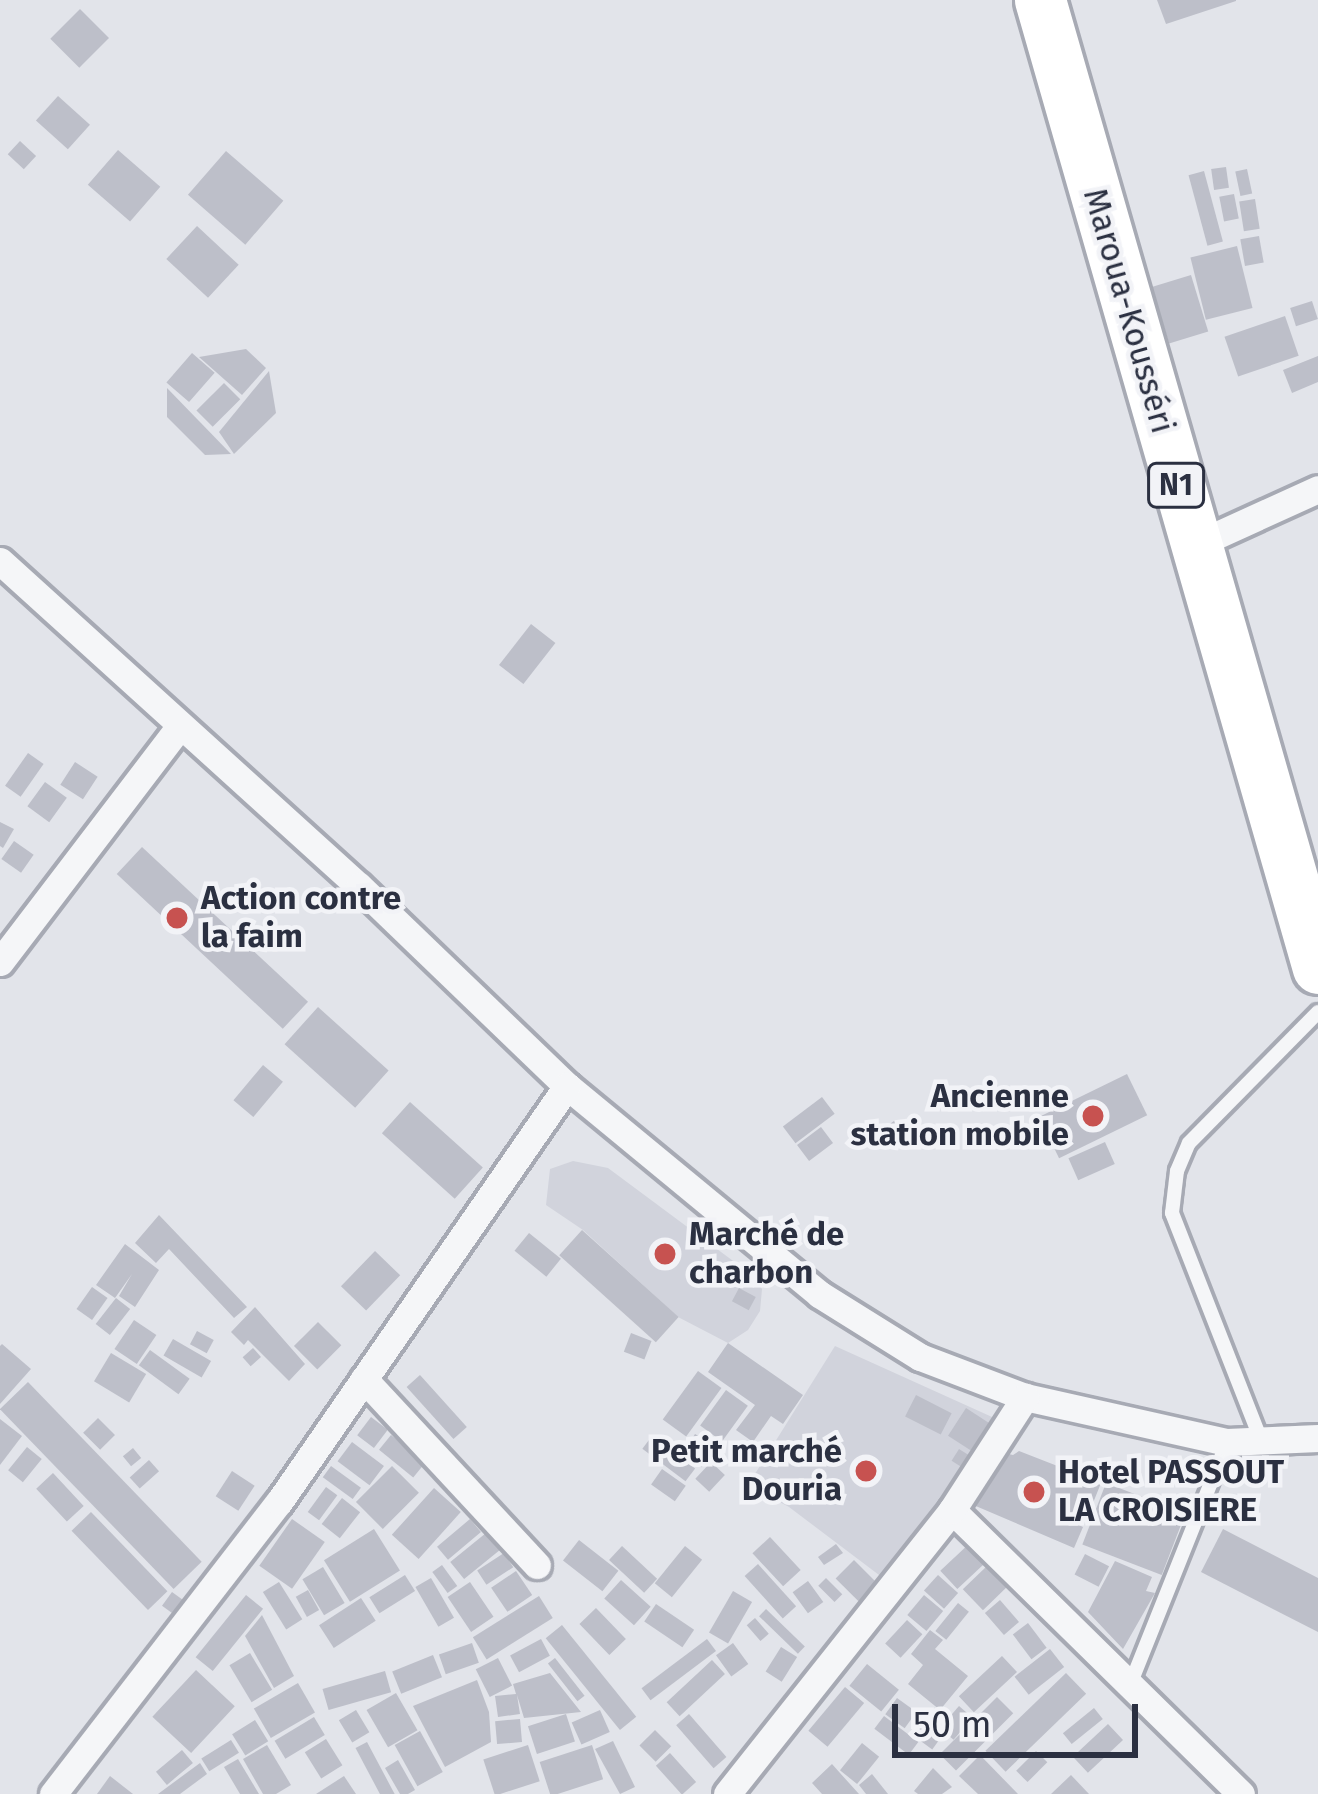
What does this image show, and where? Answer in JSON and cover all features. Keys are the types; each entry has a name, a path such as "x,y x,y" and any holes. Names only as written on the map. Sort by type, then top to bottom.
{"highway":[{"name":"Maroua-Kousséri","path":"1040,0 1193,546 1318,968"}],"street":[{"path":"1193,546 1318,489"},
{"path":"0,561 179,728 359,886 567,1086 819,1294 920,1358 1025,1397 1227,1442 1318,1438"},
{"path":"0,962 179,728"},
{"path":"53,1794 279,1502 567,1086"},
{"path":"364,1379 537,1565"},
{"path":"727,1794 952,1510 1025,1397"},
{"path":"952,1510 1241,1794"}],"lane":[{"path":"1261,1440 1172,1213 1177,1171 1189,1143 1318,1012"},
{"path":"1130,1685 1227,1442"}],"shaded area":[{"name":"Marché de charbon","path":"573,1161 608,1168 752,1275 762,1289 760,1311 748,1330 728,1343 678,1317 583,1230 546,1205 550,1169"},
{"name":"Petit marché Douria","path":"835,1346 1012,1426 887,1581 789,1507 748,1485"}],"building":[{"path":"1157,0 1236,0 1236,1 1166,24"},
{"path":"80,9 109,38 79,68 50,39"},
{"path":"58,96 90,125 68,149 36,121"},
{"path":"20,141 36,156 24,169 8,154"},
{"path":"118,150 160,187 130,221 88,185"},
{"path":"226,151 283,201 245,245 188,195"},
{"path":"1226,167 1229,188 1214,190 1211,169"},
{"path":"1247,169 1252,193 1240,196 1235,171"},
{"path":"1204,171 1223,242 1207,246 1189,175"},
{"path":"1234,194 1239,219 1224,221 1219,197"},
{"path":"1255,199 1260,229 1244,231 1239,202"},
{"path":"197,226 239,265 208,298 166,259"},
{"path":"1259,236 1264,263 1245,266 1240,239"},
{"path":"1237,246 1252,308 1206,320 1190,258"},
{"path":"1191,275 1208,331 1169,343 1152,287"},
{"path":"1312,301 1318,319 1296,326 1290,308"},
{"path":"1285,316 1299,356 1238,377 1224,337"},
{"path":"246,349 266,368 242,395 199,357"},
{"path":"192,353 215,373 189,402 166,382"},
{"path":"1318,356 1318,382 1292,393 1283,370"},
{"path":"269,371 276,413 234,454 219,432"},
{"path":"224,383 240,399 213,427 196,411"},
{"path":"167,388 231,454 205,455 167,417"},
{"path":"531,624 555,643 523,684 499,665"},
{"path":"28,753 44,764 21,797 5,786"},
{"path":"75,762 98,777 83,799 60,785"},
{"path":"45,782 67,798 49,822 27,806"},
{"path":"0,822 14,829 3,848 0,846"},
{"path":"14,841 34,855 21,873 1,859"},
{"path":"142,847 308,1002 283,1029 117,874"},
{"path":"318,1007 389,1071 355,1108 285,1044"},
{"path":"263,1065 283,1082 253,1117 233,1100"},
{"name":"Ancienne station mobile","path":"1127,1074 1147,1115 1059,1158 1039,1117"},
{"path":"822,1097 835,1114 796,1143 783,1126"},
{"path":"410,1102 483,1168 455,1199 382,1133"},
{"path":"894,1121 905,1137 889,1147 878,1132"},
{"path":"821,1127 833,1143 809,1161 797,1145"},
{"path":"1105,1142 1115,1164 1078,1180 1068,1158"},
{"path":"159,1215 247,1307 234,1318 169,1249 156,1263 135,1243"},
{"path":"582,1230 679,1317 656,1342 559,1255"},
{"path":"529,1233 561,1259 546,1277 515,1251"},
{"path":"125,1244 159,1270 135,1307 119,1296 132,1274 115,1298 96,1285"},
{"path":"375,1251 400,1275 366,1311 341,1286"},
{"path":"92,1287 108,1298 92,1320 77,1309"},
{"path":"739,1288 756,1297 749,1310 732,1301"},
{"path":"116,1298 130,1309 110,1335 96,1324"},
{"path":"255,1307 305,1364 289,1381 248,1340 244,1345 231,1332"},
{"path":"134,1320 156,1335 137,1364 114,1349"},
{"path":"318,1322 341,1345 317,1369 294,1346"},
{"path":"197,1331 214,1340 207,1353 190,1344"},
{"path":"631,1333 652,1341 644,1360 624,1352"},
{"path":"173,1339 211,1361 202,1377 164,1355"},
{"path":"728,1343 803,1395 783,1424 771,1416 753,1442 736,1430 755,1405 708,1372"},
{"path":"0,1346 31,1369 0,1404"},
{"path":"253,1348 261,1357 251,1366 243,1357"},
{"path":"150,1350 190,1379 178,1394 139,1365"},
{"path":"111,1353 146,1374 129,1402 94,1381"},
{"path":"698,1371 721,1388 686,1437 663,1420"},
{"path":"420,1375 467,1427 453,1439 407,1387"},
{"path":"28,1382 202,1562 174,1589 0,1409"},
{"path":"726,1390 748,1406 722,1441 700,1426"},
{"path":"916,1395 952,1413 941,1435 905,1416"},
{"path":"966,1408 997,1428 979,1456 948,1436"},
{"path":"371,1417 388,1430 374,1448 357,1435"},
{"path":"98,1418 115,1435 100,1450 83,1433"},
{"path":"0,1419 22,1436 0,1465"},
{"path":"695,1434 715,1446 702,1467 682,1455"},
{"path":"391,1435 425,1463 413,1477 379,1450"},
{"path":"652,1436 695,1468 685,1481 642,1449"},
{"path":"352,1442 384,1466 370,1485 338,1461"},
{"path":"27,1447 42,1459 23,1482 8,1470"},
{"path":"133,1448 141,1458 131,1466 123,1456"},
{"path":"959,1449 978,1461 970,1473 952,1461"},
{"name":"Hotel PASSOUT LA CROISIERE","path":"991,1450 1013,1455 1019,1451 1101,1483 1091,1508 1077,1500 1072,1522 1083,1527 1074,1548 964,1501"},
{"path":"149,1460 159,1471 140,1489 130,1477"},
{"path":"711,1462 725,1475 709,1492 695,1479"},
{"path":"331,1466 361,1488 353,1499 323,1477"},
{"path":"392,1466 419,1493 383,1529 356,1502"},
{"path":"662,1469 686,1486 675,1501 651,1485"},
{"path":"232,1471 255,1486 238,1511 216,1496"},
{"path":"53,1473 84,1506 67,1522 36,1489"},
{"path":"1106,1483 1185,1513 1162,1575 1082,1545"},
{"path":"326,1487 337,1495 319,1520 308,1512"},
{"path":"434,1488 461,1512 419,1559 392,1535"},
{"path":"342,1498 360,1512 340,1538 322,1524"},
{"path":"91,1512 167,1591 148,1610 72,1531"},
{"path":"292,1519 325,1542 292,1589 259,1566"},
{"path":"470,1519 481,1532 448,1560 437,1547"},
{"path":"374,1529 400,1571 350,1602 324,1560"},
{"path":"1223,1529 1318,1578 1318,1632 1201,1572"},
{"path":"486,1533 500,1550 464,1579 450,1562"},
{"path":"770,1537 801,1570 783,1586 752,1553"},
{"path":"579,1540 618,1571 602,1591 563,1560"},
{"path":"971,1542 988,1560 957,1589 940,1571"},
{"path":"836,1544 843,1553 824,1565 818,1557"},
{"path":"622,1546 657,1579 644,1593 609,1560"},
{"path":"685,1546 702,1560 672,1597 655,1583"},
{"path":"504,1553 513,1567 486,1585 477,1570"},
{"path":"1085,1554 1109,1566 1099,1587 1075,1574"},
{"path":"854,1560 880,1586 862,1605 836,1578"},
{"path":"1115,1561 1152,1577 1146,1591 1155,1593 1123,1649 1088,1612"},
{"path":"758,1564 796,1606 783,1618 745,1576"},
{"path":"442,1565 457,1586 448,1593 432,1572"},
{"path":"988,1565 1008,1586 983,1610 963,1589"},
{"path":"323,1567 345,1603 324,1615 302,1579"},
{"path":"516,1571 532,1595 507,1612 491,1588"},
{"path":"405,1575 415,1591 379,1613 369,1597"},
{"path":"938,1575 958,1593 944,1609 924,1591"},
{"path":"431,1578 454,1618 438,1627 415,1587"},
{"path":"826,1578 842,1594 834,1602 818,1586"},
{"path":"621,1580 651,1607 634,1625 604,1599"},
{"path":"808,1581 823,1602 808,1613 793,1592"},
{"path":"279,1582 302,1619 286,1629 263,1592"},
{"path":"470,1582 493,1617 471,1632 448,1597"},
{"path":"308,1590 319,1610 307,1617 296,1597"},
{"path":"733,1591 752,1602 728,1644 709,1633"},
{"path":"172,1592 186,1602 176,1616 162,1606"},
{"path":"246,1595 263,1609 213,1671 196,1657"},
{"path":"924,1595 943,1611 926,1631 907,1615"},
{"path":"539,1596 553,1618 487,1659 473,1637"},
{"path":"361,1598 376,1621 334,1648 319,1625"},
{"path":"1000,1600 1019,1622 1004,1635 985,1613"},
{"path":"958,1603 969,1612 946,1640 935,1631"},
{"path":"656,1604 694,1630 682,1647 644,1621"},
{"path":"596,1608 626,1639 609,1655 579,1624"},
{"path":"766,1609 805,1647 798,1654 759,1616"},
{"path":"262,1615 294,1676 274,1688 245,1636"},
{"path":"755,1618 769,1634 760,1641 747,1625"},
{"path":"907,1620 922,1634 901,1658 885,1643"},
{"path":"1028,1623 1047,1648 1031,1659 1013,1634"},
{"path":"562,1625 636,1717 620,1730 546,1638"},
{"path":"930,1630 943,1640 935,1649 968,1676 940,1710 908,1684 923,1665 911,1654"},
{"path":"541,1639 550,1656 519,1672 510,1655"},
{"path":"707,1639 716,1651 651,1700 642,1688"},
{"path":"472,1643 479,1663 446,1674 439,1654"},
{"path":"733,1643 748,1664 731,1676 716,1655"},
{"path":"781,1647 797,1657 782,1682 766,1672"},
{"path":"1050,1649 1064,1667 1029,1695 1015,1677"},
{"path":"250,1653 272,1690 252,1702 229,1665"},
{"path":"433,1655 442,1677 401,1694 392,1671"},
{"path":"1002,1656 1017,1672 974,1712 959,1696"},
{"path":"498,1658 512,1686 490,1697 476,1669"},
{"path":"555,1658 585,1696 577,1701 548,1664"},
{"path":"712,1660 725,1674 680,1716 667,1702"},
{"path":"867,1664 899,1690 881,1712 849,1686"},
{"path":"196,1670 235,1706 191,1753 152,1717"},
{"path":"385,1671 391,1692 329,1710 323,1689"},
{"path":"550,1673 581,1712 524,1718 517,1695 520,1714 498,1717 495,1696 516,1694 513,1684"},
{"path":"1066,1673 1086,1694 1006,1772 985,1751"},
{"path":"477,1680 489,1712 491,1742 445,1767 413,1706"},
{"path":"298,1683 315,1712 271,1738 254,1708"},
{"path":"845,1687 864,1703 828,1747 808,1731"},
{"path":"396,1693 418,1730 388,1747 367,1710"},
{"path":"997,1697 1013,1713 956,1771 940,1754"},
{"path":"897,1698 916,1712 905,1728 885,1714"},
{"path":"959,1706 973,1718 954,1740 940,1728"},
{"path":"1094,1708 1103,1719 1072,1744 1063,1733"},
{"path":"356,1710 369,1732 352,1743 339,1720"},
{"path":"600,1710 610,1732 581,1745 572,1723"},
{"path":"566,1714 575,1742 537,1754 528,1726"},
{"path":"689,1714 726,1757 714,1768 676,1725"},
{"path":"884,1716 918,1742 909,1755 874,1729"},
{"path":"314,1717 325,1735 285,1759 275,1741"},
{"path":"520,1719 522,1742 497,1744 495,1721"},
{"path":"255,1720 268,1741 245,1756 232,1734"},
{"path":"924,1720 943,1734 932,1749 913,1735"},
{"path":"1108,1724 1123,1740 1088,1773 1073,1757"},
{"path":"655,1730 671,1746 656,1762 639,1746"},
{"path":"420,1731 443,1772 417,1786 395,1745"},
{"path":"326,1739 342,1765 321,1779 305,1752"},
{"path":"231,1740 239,1753 209,1771 201,1759"},
{"path":"613,1741 635,1787 620,1794 595,1749"},
{"path":"367,1742 395,1794 380,1794 356,1748"},
{"path":"862,1743 879,1757 857,1784 840,1770"},
{"path":"267,1745 291,1785 276,1794 263,1794 243,1759"},
{"path":"528,1745 540,1781 495,1794 483,1760"},
{"path":"592,1745 603,1779 550,1794 540,1762"},
{"path":"182,1750 193,1763 167,1785 156,1772"},
{"path":"1036,1751 1047,1762 1028,1782 1016,1771"},
{"path":"670,1753 696,1782 681,1794 656,1766"},
{"path":"980,1755 1018,1794 978,1794 959,1776"},
{"path":"238,1759 259,1794 240,1794 224,1767"},
{"path":"398,1760 415,1790 408,1794 400,1794 385,1768"},
{"path":"200,1763 207,1774 180,1794 158,1794"},
{"path":"832,1764 859,1794 822,1794 812,1783"},
{"path":"933,1768 952,1787 942,1794 918,1794 914,1791"},
{"path":"872,1774 888,1794 866,1794 859,1785"},
{"path":"1071,1775 1089,1794 1051,1794"},
{"path":"110,1776 133,1794 97,1794"},
{"path":"344,1776 356,1794 316,1794"}],"place":[{"name":"Action contre la faim","path":"177,918"},
{"name":"Ancienne station mobile","path":"1093,1116"},
{"name":"Marché de charbon","path":"665,1254"},
{"name":"Petit marché Douria","path":"866,1471"},
{"name":"Hotel PASSOUT LA CROISIERE","path":"1034,1492"}]}
